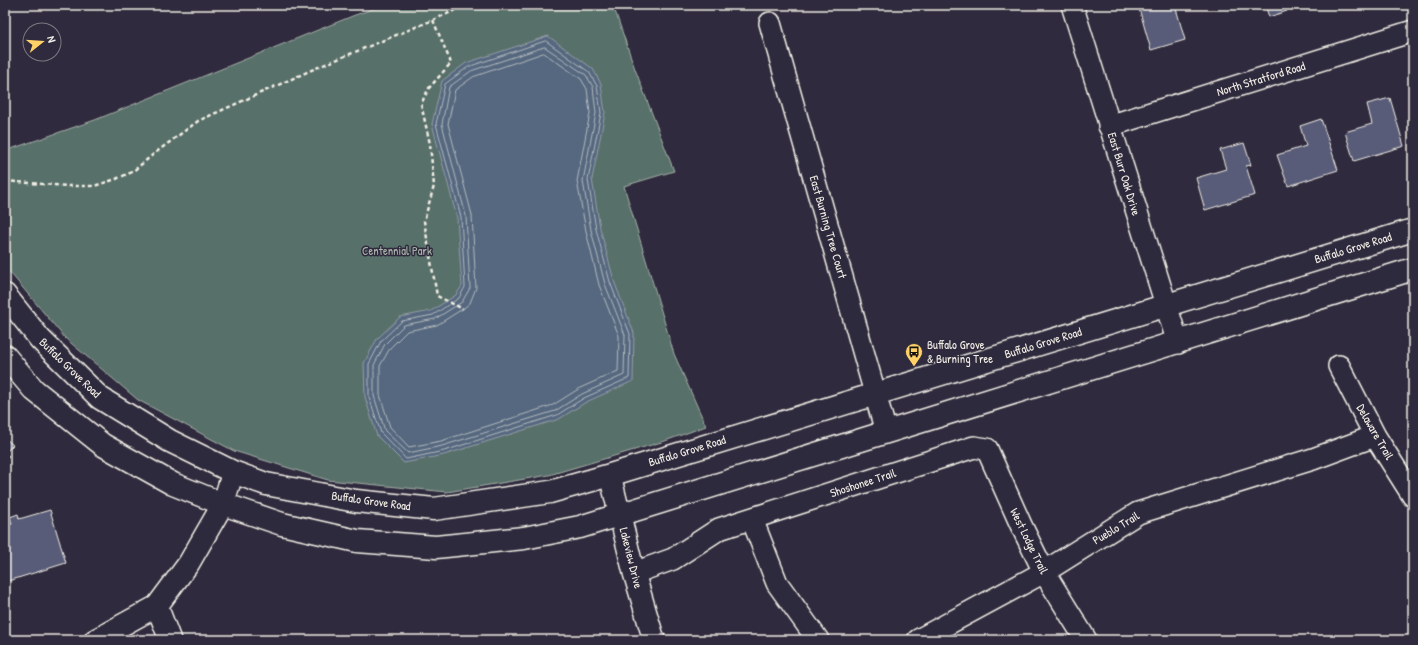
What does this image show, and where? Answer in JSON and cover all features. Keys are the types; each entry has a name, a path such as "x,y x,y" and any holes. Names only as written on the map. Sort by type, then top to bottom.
{"main road":[{"name":"Buffalo Grove Road","path":"5,295 40,339 100,398 170,441 233,472 266,484 356,501 434,509 550,492 610,475 1413,230"},
{"path":"5,356 34,390 103,445 173,484 223,504 282,524 357,541 436,547 524,538 580,527 1413,269"}],"street":[{"name":"East Burr Oak Drive","path":"1072,5 1178,342"},
{"name":"East Burning Tree Court","path":"770,23 886,432"},
{"name":"North Stratford Road","path":"1109,126 1413,31"},
{"name":"Delaware Trail","path":"1339,366 1375,436 1413,496"},
{"name":"Pueblo Trail","path":"918,640 1044,572 1138,513 1313,459 1375,436"},
{"name":"West Lodge Trail","path":"974,447 987,449 1020,525 1044,572 1086,640"},
{"name":"Shoshonee Trail","path":"634,573 673,559 719,529 974,447"},
{"path":"95,640 157,606 189,564 223,504 233,472"},
{"name":"Lakeview Drive","path":"610,475 634,573 654,640"},
{"path":"752,519 777,582 818,640"},
{"path":"157,606 170,640"}],"path":[{"path":"5,181 67,186 94,186 116,179 132,172 198,121 316,68 467,5"},
{"path":"433,20 450,63 429,88 421,104 430,144 434,186 424,221 437,296 463,310"}],"green space":[{"name":"Centennial Park","path":"384,5 613,5 635,69 674,171 624,186 674,354 706,426 665,441 549,475 447,492 328,480 234,451 138,400 65,338 7,269 5,266 5,151 95,120 355,15"}],"water":[{"path":"548,36 593,69 601,84 605,113 592,179 600,228 614,281 634,333 633,381 586,402 559,419 444,455 404,463 377,436 365,397 364,363 377,339 400,317 431,311 456,295 462,286 457,218 432,124 442,81 466,63"}],"building":[{"path":"1138,5 1175,5 1185,40 1151,50"},
{"path":"1265,5 1285,5 1287,11 1269,17"},
{"path":"1390,98 1404,146 1354,161 1345,132 1372,124 1367,104"},
{"path":"1321,119 1338,170 1288,186 1277,155 1306,146 1300,126"},
{"path":"1244,143 1251,165 1246,166 1255,195 1205,210 1196,178 1226,169 1220,150"},
{"path":"5,438 13,445 5,453"},
{"path":"5,453 9,456 5,460"},
{"path":"50,510 66,563 5,582 5,526 12,524 10,517 18,514 19,519"}],"place":[{"name":"Buffalo Grove & Burning Tree","path":"914,367"}]}
